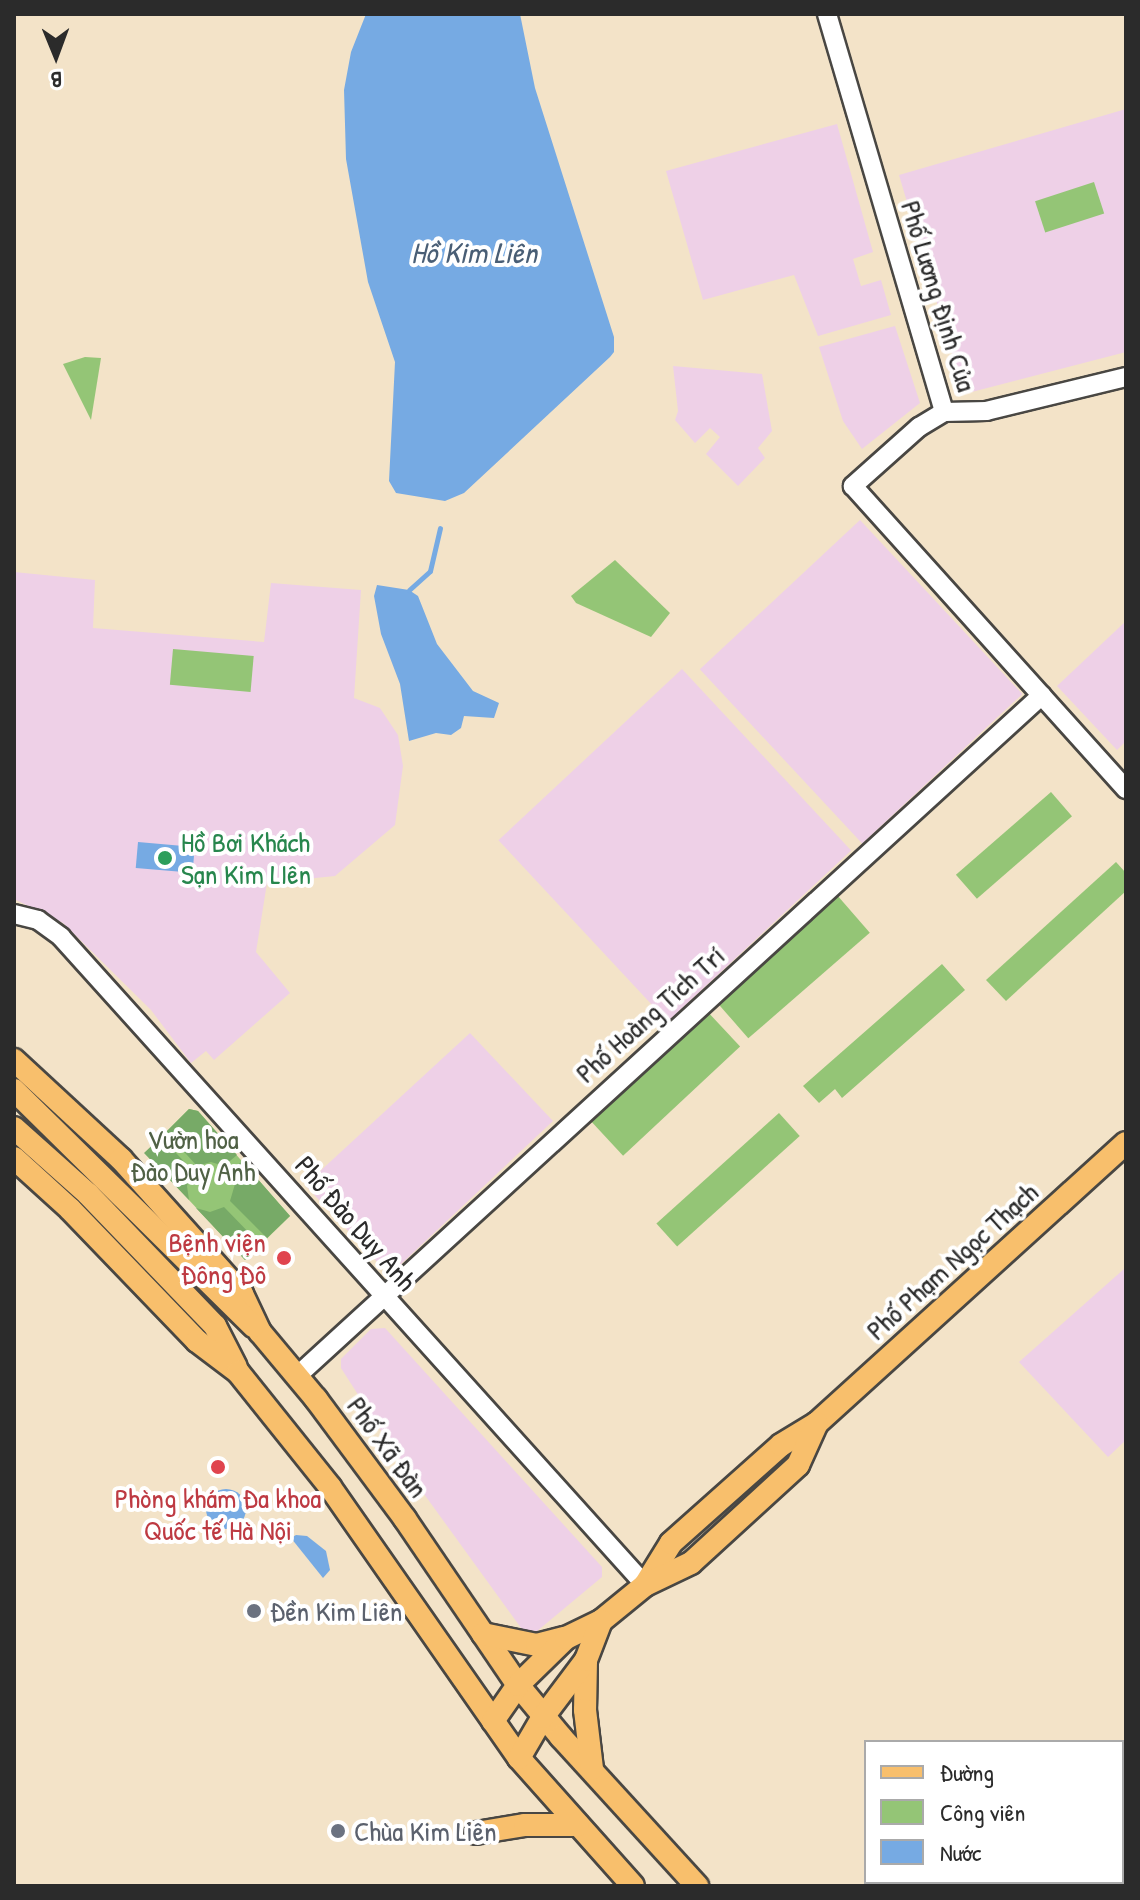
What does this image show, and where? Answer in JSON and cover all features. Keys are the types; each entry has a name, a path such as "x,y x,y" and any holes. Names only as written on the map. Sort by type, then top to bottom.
{"main road":[{"name":"Phố Xã Đàn","path":"14,1060 131,1170 242,1294 260,1332 405,1519 518,1685 543,1717 697,1886"},
{"path":"14,1090 260,1332"},
{"path":"14,1128 88,1194 215,1326 238,1372 330,1487 519,1758 633,1886"},
{"name":"Phố Phạm Ngọc Thạch","path":"493,1721 518,1685 566,1638 601,1621 645,1585 691,1563 798,1465 817,1423 1126,1143"},
{"path":"14,1158 70,1209 197,1341 238,1372"},
{"name":"Phố Phạm Ngọc Thạch","path":"519,1758 543,1717 586,1660 601,1621"},
{"path":"483,1634 537,1645 566,1638"},
{"path":"586,1660 585,1710 592,1769"},
{"path":"476,1833 525,1825 578,1825"}],"street":[{"name":"Phố Lương Định Của","path":"827,14 944,412 919,427 853,486 1126,789"},
{"path":"944,412 987,411 1126,377"},
{"name":"Phố Hoàng Tích Trí","path":"297,1376 1042,695"},
{"name":"Phố Đào Duy Anh","path":"14,914 38,920 61,937 645,1585"}],"shaded area":[{"path":"1126,109 1126,352 964,394 899,175"},
{"path":"837,124 873,252 853,259 861,286 881,280 891,315 818,336 794,275 703,300 666,171"},
{"path":"895,326 920,403 862,449 843,421 819,347"},
{"path":"673,366 762,374 772,431 758,448 765,458 738,486 706,454 720,437 710,428 695,443 675,420 678,411"},
{"path":"860,520 1022,694 862,843 700,669"},
{"path":"14,572 95,580 93,628 264,642 271,583 361,590 354,698 380,708 398,735 403,766 395,825 335,876 267,883 256,952 290,993 214,1060 206,1051 191,1063 151,1010 63,923 14,899"},
{"path":"1126,621 1126,741 1117,750 1057,686"},
{"path":"682,669 851,850 668,1022 498,840"},
{"path":"470,1033 553,1121 400,1265 381,1266 305,1185"},
{"path":"1124,1269 1126,1440 1108,1457 1019,1362"},
{"path":"385,1328 602,1567 602,1577 536,1632 524,1632 403,1465 341,1368 341,1359 371,1329"}],"green space":[{"path":"1094,182 1104,213 1045,233 1035,201"},
{"path":"85,357 101,358 91,420 63,364"},
{"path":"615,560 670,613 651,637 576,603 571,596"},
{"path":"173,649 254,656 251,692 170,685"},
{"path":"1051,792 1072,816 977,899 956,875"},
{"path":"1116,862 1126,873 1126,891 1006,1001 986,980"},
{"path":"837,895 870,933 748,1038 715,1001"},
{"path":"942,964 965,990 842,1098 835,1089 819,1103 803,1086"},
{"path":"706,1010 740,1047 623,1156 589,1119"},
{"name":"Vườn hoa Đào Duy Anh","path":"189,1109 198,1111 290,1216 245,1260 145,1153"},
{"path":"189,1109 198,1111 237,1155 224,1166 211,1162 197,1166 166,1132"},
{"path":"779,1113 800,1136 677,1246 656,1223"},
{"path":"161,1137 192,1170 187,1186 189,1200 144,1153"},
{"path":"242,1161 290,1216 267,1238 230,1201 235,1184 230,1172"},
{"path":"224,1207 260,1244 245,1260 196,1208 210,1212"}],"water":[{"name":"Hồ Kim Liên","path":"366,14 520,14 535,88 614,337 614,352 610,357 464,493 445,501 396,493 389,481 395,362 368,282 346,159 344,90 351,52"},
{"path":"377,585 409,590 418,596 437,644 473,691 499,703 494,718 464,716 461,728 451,735 436,733 409,741 400,684 381,634 374,596"},
{"name":"Hồ Bơi Khách Sạn Kim LIên","path":"138,842 195,847 193,873 136,868"},
{"path":"226,1489 240,1495 246,1509 240,1523 226,1529 212,1523 206,1509 212,1495"},
{"path":"307,1536 326,1551 330,1570 323,1578 291,1538"}],"waterway":[{"path":"409,590 430,571 440,528"}],"place":[{"name":"Hồ Bơi Khách Sạn Kim LIên","path":"165,858"},
{"name":"Bệnh viện Đông Đô","path":"284,1258"},
{"name":"Phòng khám Đa khoa Quốc tế Hà Nội","path":"218,1467"},
{"name":"Đền Kim Liên","path":"254,1611"},
{"name":"Chùa Kim Liên","path":"338,1831"}]}
